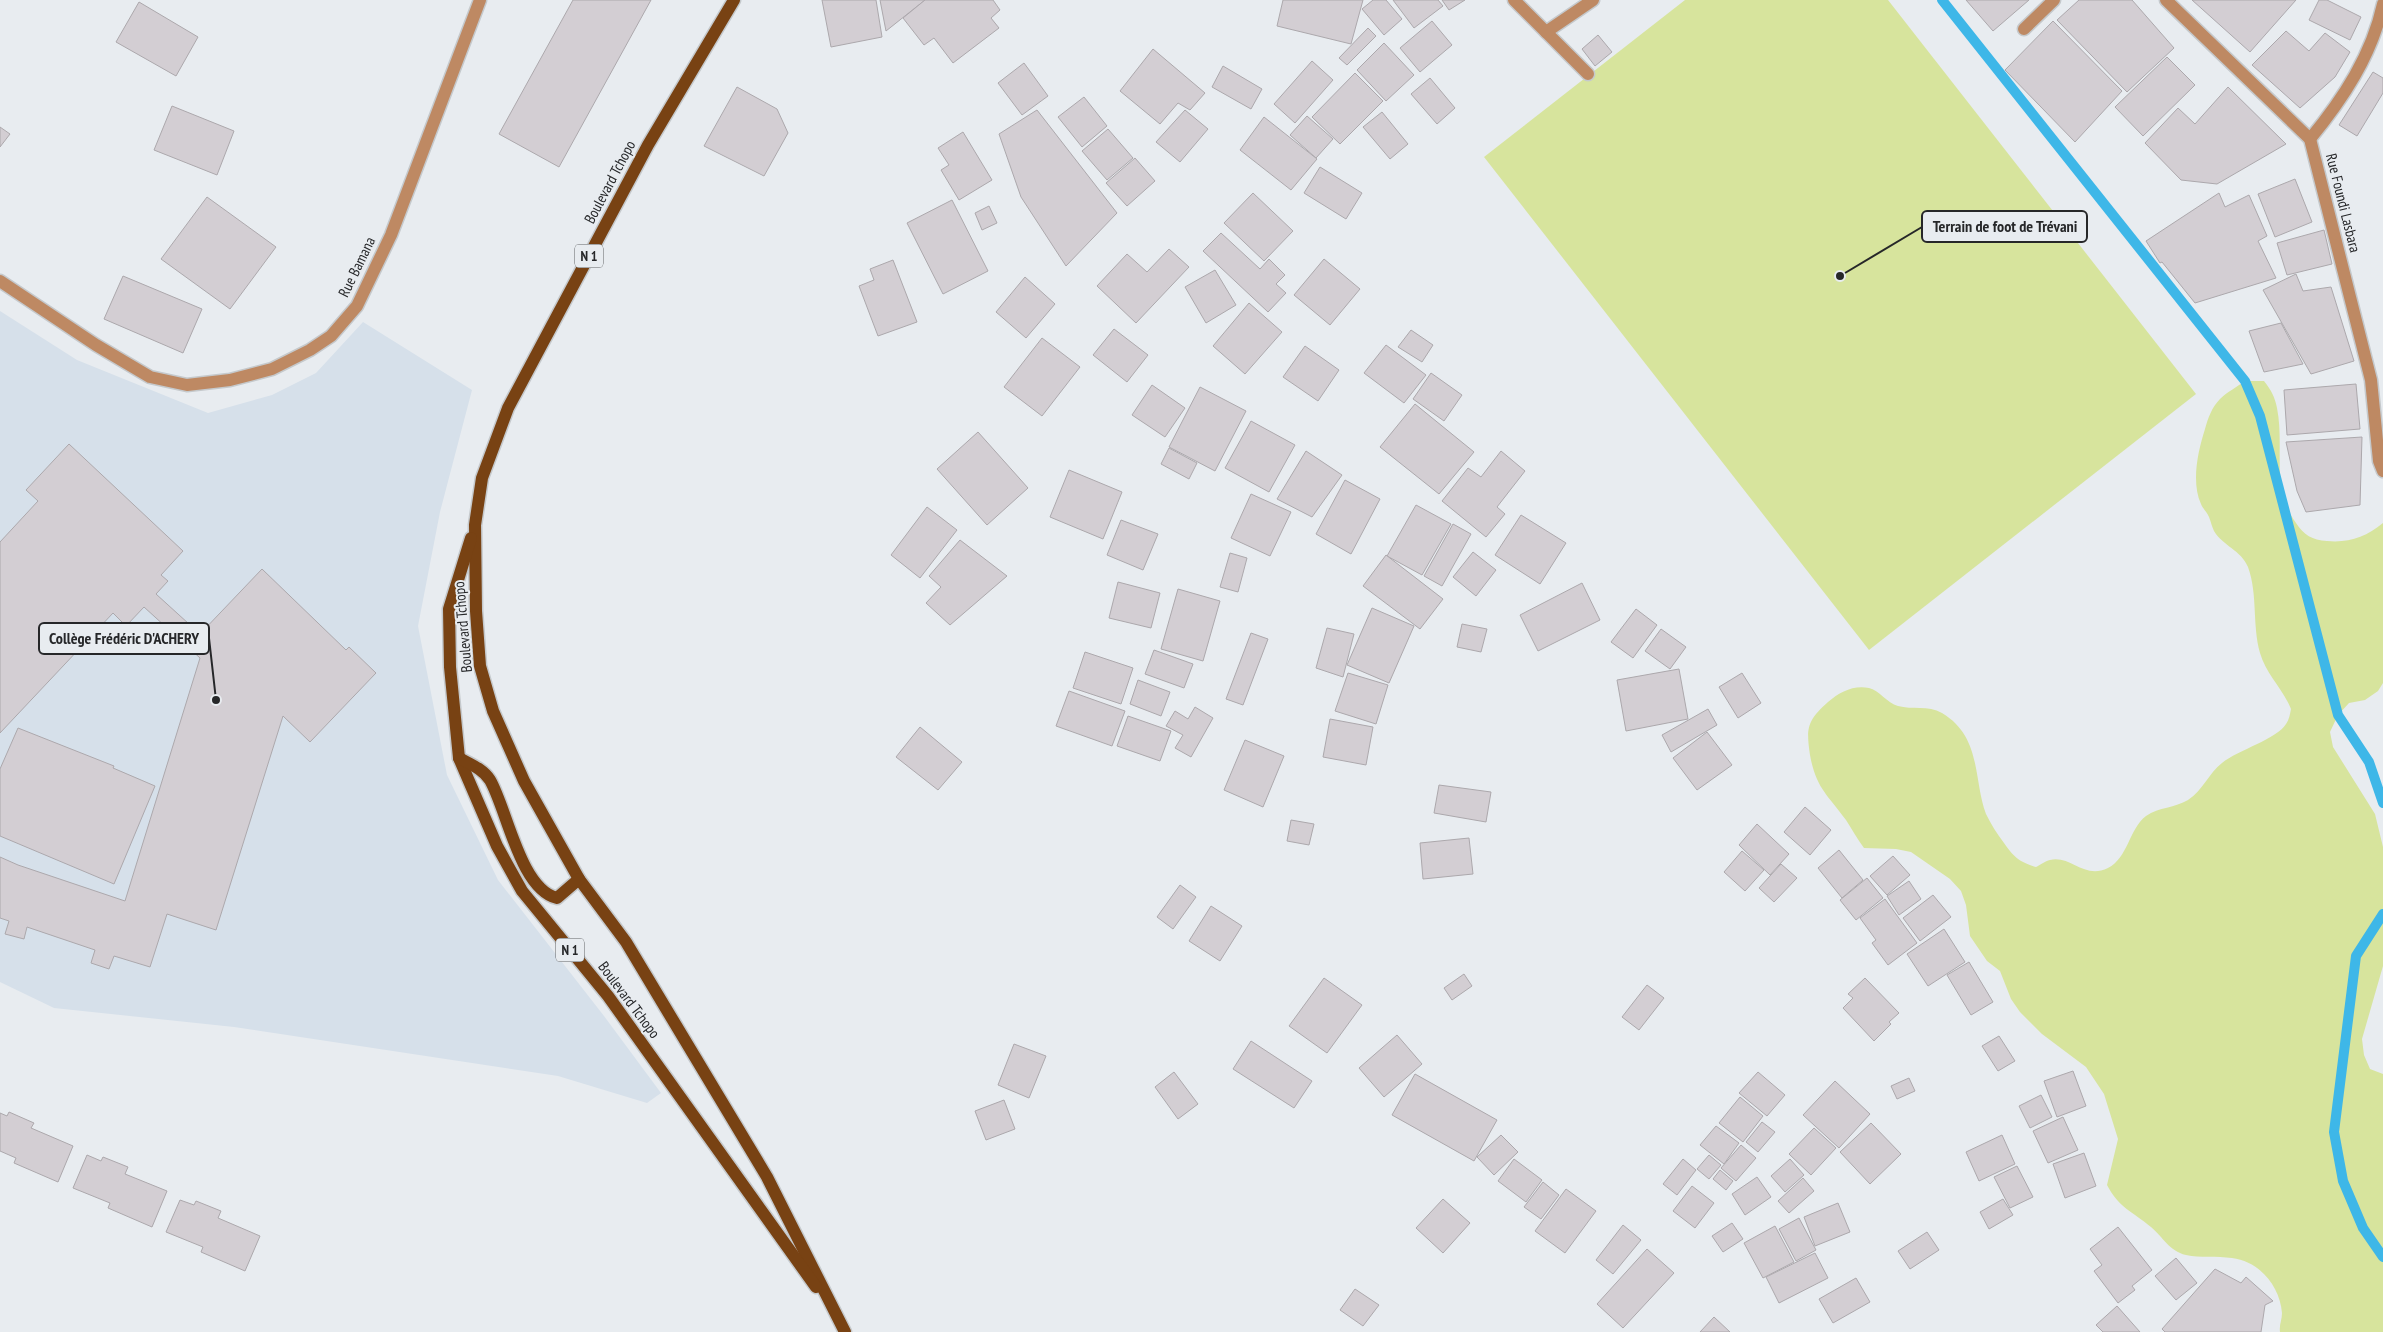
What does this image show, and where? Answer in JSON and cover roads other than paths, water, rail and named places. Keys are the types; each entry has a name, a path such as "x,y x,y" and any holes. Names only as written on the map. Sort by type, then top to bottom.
{"main road":[{"name":"Boulevard Tchopo","path":"734,0 648,146 508,408 482,478 475,525 449,610 450,667 459,758 497,846 522,892 608,996 843,1327"},
{"name":"Boulevard Tchopo","path":"475,525 476,611 480,666 493,711 524,781 579,879 626,942 767,1177 843,1327"},
{"path":"459,758 485,773 491,782 509,831 530,873 542,890 548,896 556,898 579,879"}],"street":[{"name":"Rue Bamana","path":"0,281 96,345 150,377 187,385 230,380 272,369 310,350 331,336 357,306 390,235 480,0"},
{"path":"1514,0 1588,74"},
{"path":"1546,32 1592,0"},
{"path":"2024,29 2054,0"},
{"name":"Rue Foundi Lasbara","path":"2166,0 2310,139 2371,380 2379,461 2383,471"},
{"path":"2310,139 2330,114 2362,64 2383,4"}],"waterway":[{"path":"1942,0 2245,381 2260,416 2338,715 2369,762 2383,803"},
{"path":"2383,914 2356,956 2334,1132 2343,1181 2363,1228 2383,1257"}],"place":[{"name":"Terrain de foot de Trévani","path":"1840,276"},
{"name":"Collège Frédéric D'ACHERY","path":"216,700"}]}
